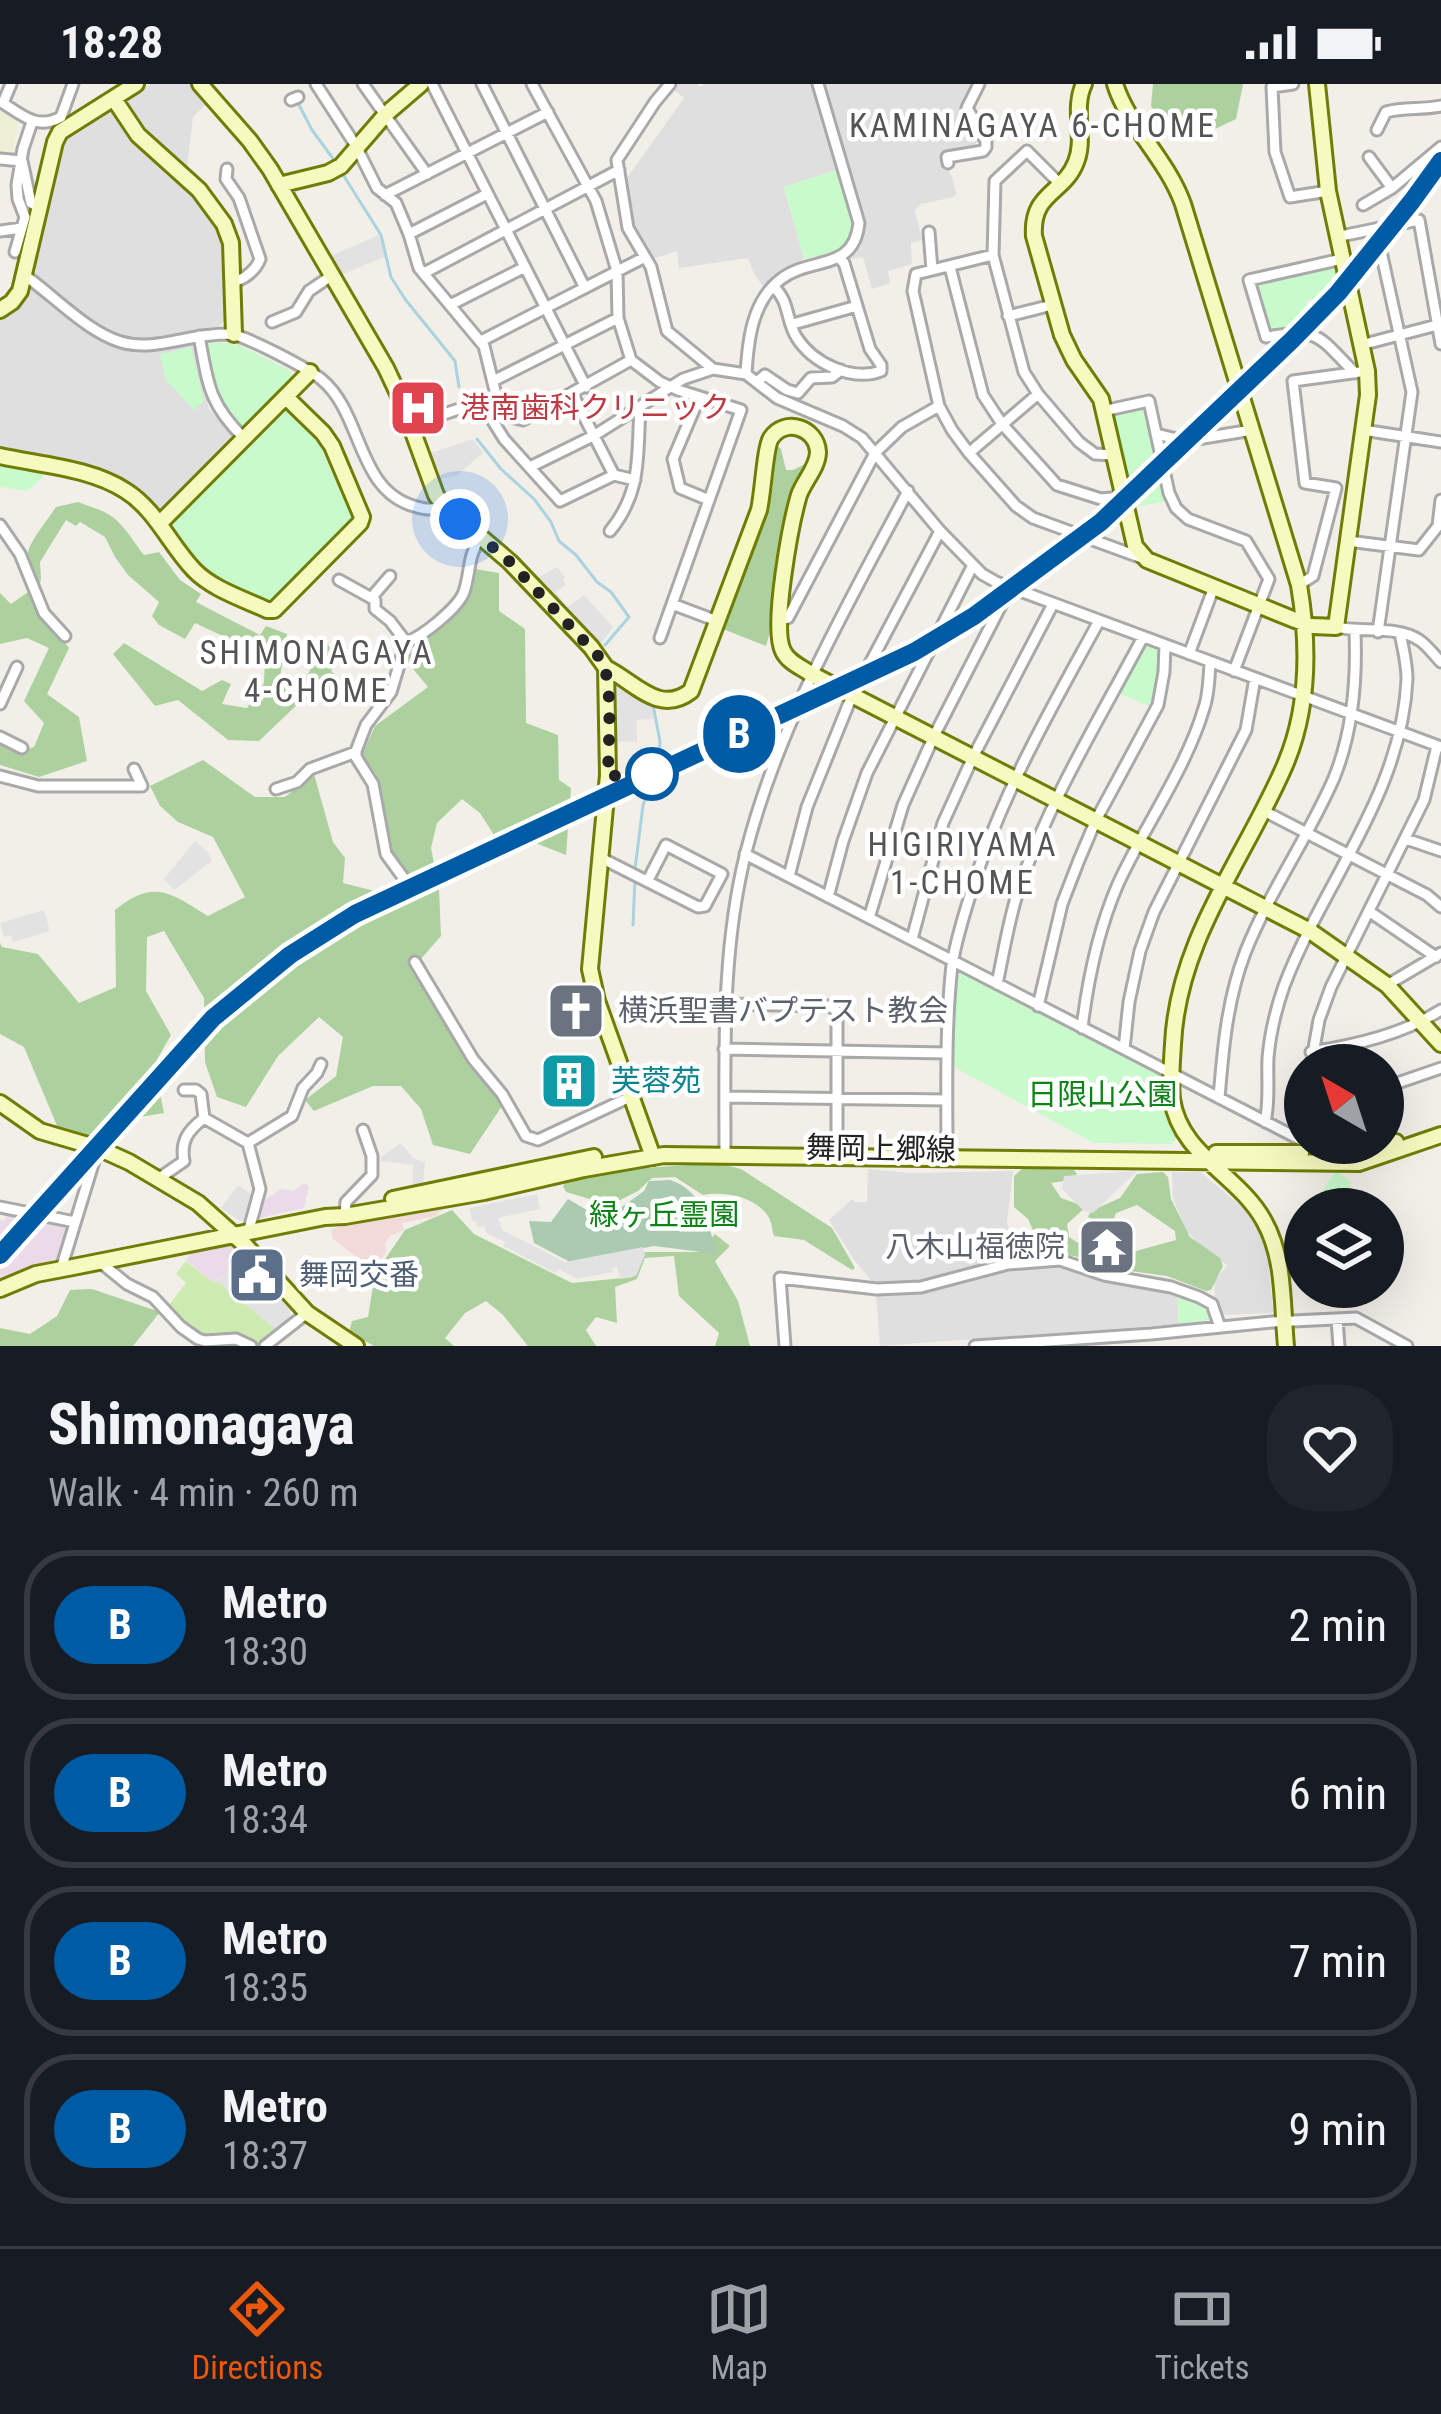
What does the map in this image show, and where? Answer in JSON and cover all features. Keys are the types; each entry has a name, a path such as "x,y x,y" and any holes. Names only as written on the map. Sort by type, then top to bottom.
{"street":[{"path":"11,84 2,103 32,122 61,117 73,84"},
{"path":"0,310 20,291 61,132 136,84"},
{"path":"200,84 250,141 279,185 386,368 443,505 510,562 606,668 653,698 669,702 691,692 759,510 769,441 785,427 797,426 808,431 818,451 795,511 779,620 781,648 787,658 1310,931 1387,985 1441,1044"},
{"path":"316,84 377,188 396,203 419,268 481,341 501,415"},
{"path":"363,84 427,174"},
{"path":"279,185 338,168 419,84"},
{"path":"431,84 586,388"},
{"path":"482,84 585,288"},
{"path":"532,84 596,201 617,271 618,318 631,360 670,386 741,410 660,638"},
{"path":"670,84 617,160 628,228 651,267 667,331 713,369"},
{"path":"746,374 758,308 773,286 793,272 839,258 857,237 859,223 818,84"},
{"path":"948,163 947,157 986,147 967,108 980,84"},
{"path":"1115,84 1176,184 1299,585 1304,697 1286,762 1204,922 1184,979 1172,1075 1175,1114 1203,1157 1254,1204 1271,1233 1280,1268 1286,1346"},
{"path":"1293,84 1272,86 1275,152 1290,197 1328,191"},
{"path":"1316,84 1328,191 1368,394 1336,627"},
{"path":"1080,87 1078,157 1074,168 1039,204 1034,236 1073,360 1101,399 1135,546 1147,560"},
{"path":"114,99 138,135 184,175 224,224 231,243 234,334"},
{"path":"1377,130 1385,112 1441,106"},
{"path":"386,195 548,112"},
{"path":"15,253 25,217 17,185 32,122"},
{"path":"1363,205 1392,188 1441,144"},
{"path":"1059,183 1027,151 995,181 993,255 1024,372 1079,442 1095,454 1114,455"},
{"path":"1369,157 1392,188"},
{"path":"0,160 22,161"},
{"path":"22,161 28,195 39,207"},
{"path":"227,169 226,179 239,199 260,259 241,280 232,282"},
{"path":"424,273 619,170"},
{"path":"410,234 487,194"},
{"path":"1336,237 1419,220 1441,344"},
{"path":"0,231 22,228"},
{"path":"1376,229 1412,392 1378,632"},
{"path":"928,232 932,271"},
{"path":"993,255 916,274 913,291 939,406 969,453 1016,506 1033,518 1304,624 1417,638 1441,662"},
{"path":"481,341 645,256"},
{"path":"773,286 784,297 797,340 817,359 852,375 876,375 881,365 870,349 839,258"},
{"path":"1342,259 1249,280 1266,337 1316,334 1361,372"},
{"path":"450,304 525,267"},
{"path":"950,267 983,395 1002,424 1058,485 1101,499 1122,497"},
{"path":"23,274 102,334 123,343 156,344 234,334 310,372 340,399 372,471 386,490 413,506 434,509 443,505"},
{"path":"272,322 296,312 309,291 331,276"},
{"path":"1008,316 1052,305"},
{"path":"793,325 856,306"},
{"path":"493,381 618,318"},
{"path":"1360,345 1438,322"},
{"path":"199,336 212,398 244,438"},
{"path":"411,425 468,406 523,420 631,360"},
{"path":"530,467 595,435 670,386 713,369 746,374 777,398 862,438 982,574 1439,747 1424,800 1346,955 1314,1044"},
{"path":"757,382 765,376 798,393 811,378 832,377 841,370"},
{"path":"159,524 310,372"},
{"path":"1355,491 1305,483 1293,382 1361,372"},
{"path":"969,453 1038,394"},
{"path":"573,395 614,476"},
{"path":"0,456 111,483 130,493 205,579 274,610 362,517 332,446 286,397"},
{"path":"700,398 674,459 680,488 709,500"},
{"path":"1103,411 1149,401 1168,493 1176,508 1188,519 1246,541 1269,579 1234,670"},
{"path":"779,620 788,618 875,453 902,427 939,406"},
{"path":"610,531 626,510 635,480 640,408"},
{"path":"488,412 504,439 560,502 614,476 635,480"},
{"path":"1156,434 1185,441 1252,430"},
{"path":"1363,430 1441,442"},
{"path":"1299,585 1313,576 1336,488"},
{"path":"725,1150 725,1004 745,854 761,798 811,674 908,491"},
{"path":"1348,541 1419,550 1438,526 1441,500"},
{"path":"0,525 20,554 44,614 65,636"},
{"path":"788,876 807,807 853,694 940,530"},
{"path":"406,643 418,638 460,599 470,554 481,536"},
{"path":"828,897 867,773 973,565"},
{"path":"371,598 390,576"},
{"path":"339,580 375,600 375,609 406,643"},
{"path":"1189,654 1214,587"},
{"path":"869,918 903,805 1010,588"},
{"path":"672,604 717,621"},
{"path":"912,939 944,823 1053,604"},
{"path":"947,1154 952,962 988,837 1099,621"},
{"path":"1219,1098 1225,1025 1245,953 1335,776 1352,715 1355,632"},
{"path":"1264,1123 1268,1056 1282,991 1387,774 1399,732 1407,676 1400,633"},
{"path":"997,984 1019,889 1057,800 1143,637"},
{"path":"405,880 386,854 373,784 356,752 365,725 391,692 406,643"},
{"path":"1039,1006 1062,904 1096,820 1158,705 1165,645"},
{"path":"1082,1028 1100,933 1117,886 1205,706 1210,662"},
{"path":"0,704 17,667"},
{"path":"606,668 608,776 590,968 651,1153"},
{"path":"1124,1049 1129,1002 1154,911 1246,730 1255,678"},
{"path":"0,737 22,748"},
{"path":"277,789 296,782 310,769 356,752"},
{"path":"0,776 38,786 142,785 134,769"},
{"path":"1262,810 1441,907"},
{"path":"1406,839 1441,850"},
{"path":"601,858 698,908 705,906 722,874 666,845 644,878"},
{"path":"745,854 1284,1135"},
{"path":"1370,912 1438,955 1387,985"},
{"path":"415,962 526,1136 538,1140 630,1097"},
{"path":"725,1004 832,1006 837,1012 837,1152"},
{"path":"1354,1044 1422,1022 1441,1010"},
{"path":"724,1049 947,1053"},
{"path":"248,1143 292,1116 303,1088 321,1064"},
{"path":"1404,1081 1441,1068"},
{"path":"184,1090 201,1094 204,1118"},
{"path":"724,1096 947,1100"},
{"path":"0,1103 40,1131 98,1148 198,1203 241,1234 307,1313 356,1346"},
{"path":"204,1118 248,1143 260,1189 241,1234"},
{"path":"158,1179 184,1161 188,1131 204,1118"},
{"name":"舞岡上郷線","path":"1404,1140 1441,1126"},
{"path":"345,1212 346,1202 372,1175 363,1130"},
{"name":"舞岡上郷線","path":"1404,1148 1441,1135"},
{"path":"62,1269 98,1148"},
{"name":"舞岡上郷線","path":"0,1289 36,1274 345,1212 484,1192 651,1153 1203,1157 1284,1152"},
{"path":"0,1207 75,1222"},
{"path":"785,1346 780,1278 877,1289 921,1287 1008,1264 1052,1259 1199,1297 1212,1304 1220,1327"},
{"path":"100,1262 153,1297 195,1342 236,1339 251,1346"},
{"path":"266,1346 307,1313"},
{"path":"1337,1318 1339,1346"},
{"path":"978,1346 1152,1340 1220,1327 1355,1318 1387,1340 1407,1346"}],"shaded area":[{"path":"150,84 193,84 208,102 193,117 185,185 213,220 222,245 225,321 191,332 209,409 235,438 159,512 136,486 112,475 0,451 0,316 24,295 62,145 68,136"},
{"path":"811,84 837,170 784,187 804,259 763,286 748,258 679,268 677,251 650,260 635,232 624,182 684,98 671,87"},
{"path":"825,84 974,84 962,106 979,138 974,147 943,153 956,194 915,210 922,240 911,243 912,264 888,271 890,283 872,289 863,257 851,259 864,219"},
{"path":"379,235 386,256 339,276 328,257"},
{"path":"473,439 483,453 456,476 436,480 426,452"},
{"path":"557,567 566,584 556,592 567,607 584,595 613,627 601,644 535,579"},
{"path":"616,679 651,704 654,719 637,720 637,742 617,741"},
{"path":"195,841 212,861 174,890 164,879"},
{"path":"44,910 50,931 13,942 11,935 4,937 0,923"},
{"path":"401,1143 413,1158 425,1163 423,1183 413,1185 413,1165 381,1161"},
{"path":"868,1169 1013,1171 1007,1223 1017,1257 920,1283 875,1285 829,1220 852,1199 867,1202"},
{"path":"1137,1171 1093,1213 1084,1211 1062,1189 1064,1176"},
{"path":"1172,1172 1200,1172 1246,1210 1267,1254 1271,1313 1222,1312 1215,1299 1214,1277 1227,1265 1205,1251 1185,1229 1173,1198"},
{"path":"304,1183 309,1186 304,1208 254,1219 261,1199 281,1189 293,1191"},
{"path":"238,1185 255,1197 248,1220 240,1221 221,1208"},
{"path":"537,1194 540,1209 498,1218 502,1230 565,1262 643,1247 645,1255 636,1276 620,1279 617,1267 613,1272 577,1279 558,1269 556,1273 503,1246 505,1242 472,1221 469,1208"},
{"path":"443,1205 436,1216 402,1223 404,1230 390,1236 373,1270 333,1239 331,1229"},
{"path":"7,1211 71,1224 59,1261 0,1279 0,1220 5,1220"},
{"path":"232,1244 246,1255 214,1283 186,1260 192,1251"},
{"path":"246,1255 254,1264 248,1272 260,1284 266,1278 294,1308 289,1313 294,1319 278,1331 217,1281"},
{"path":"1059,1264 1104,1281 1177,1295 1179,1324 880,1346 876,1294 921,1292 1013,1268"}],"green space":[{"path":"1153,84 1243,84 1236,119 1217,128 1171,134 1151,106"},
{"path":"0,108 20,117 11,157 0,157"},
{"path":"837,170 851,231 834,251 804,259 784,187"},
{"path":"1338,265 1344,294 1306,301 1311,325 1269,332 1255,283"},
{"path":"209,343 235,343 291,371 292,380 242,432 214,397 204,349"},
{"path":"191,347 204,401 194,410 166,380 160,354"},
{"path":"1146,406 1166,501 1130,508 1108,414"},
{"path":"284,410 319,443 352,518 273,601 266,602 208,572 171,525"},
{"path":"776,445 786,470 805,464 789,509 766,646 723,629 770,492"},
{"path":"0,462 44,470 43,477 27,491 0,487"},
{"path":"78,502 114,518 144,555 159,552 180,580 201,594 196,602 260,635 266,626 287,634 280,677 300,689 325,642 339,657 331,671 347,685 300,702 259,741 228,740 178,700 155,706 113,654 124,643 202,691 222,680 231,684 222,704 247,708 264,683 265,656 195,623 185,639 159,625 152,616 159,602 128,575 105,537 80,522 76,526 66,520 40,562 35,599 43,615 40,618 69,648 47,694 79,717 87,761 39,777 0,765 0,742 23,751 34,747 44,723 24,701 49,648 27,638 0,644 0,593 11,604 28,592 27,554 35,538 56,507"},
{"path":"475,569 499,573 499,611 525,629 526,723 558,735 559,780 571,788 566,855 533,842 501,846 480,813 462,799 437,823 431,848 441,936 420,960 449,1027 504,1103 470,1154 433,1145 421,1109 401,1086 373,1086 314,1111 305,1100 336,1076 343,1037 319,1017 278,1056 246,1107 217,1097 205,1062 204,998 164,931 147,937 146,991 171,1035 154,1065 164,1113 129,1119 110,1143 58,1128 24,1047 0,1034 0,943 38,954 79,1003 116,987 115,910 129,900 162,892 208,916 245,897 213,837 178,822 160,806 150,786 203,760 255,797 285,797 314,774 333,842 345,858 343,883 394,896 410,888 388,845 376,774 362,755 375,726 428,687 405,659 455,615"},
{"path":"1145,641 1161,649 1159,686 1152,707 1118,693"},
{"name":"日限山公園","path":"963,972 1162,1074 1178,1136 1172,1144 1094,1143 954,1067 953,1024 958,976"},
{"path":"717,1163 741,1169 832,1228 855,1268 804,1240 774,1236 768,1216 747,1200 703,1195 675,1177 652,1178 610,1205 566,1192 563,1186 566,1181 630,1169"},
{"path":"1023,1168 1074,1170 1077,1174 1072,1180 1051,1183 1061,1198 1086,1207 1067,1224 1069,1237 1099,1256 1176,1240 1175,1231 1137,1205 1116,1213 1112,1224 1102,1225 1088,1217 1091,1211 1120,1198 1137,1174 1163,1172 1190,1237 1220,1258 1223,1266 1211,1290 1167,1276 1100,1267 1075,1256 1044,1254 1028,1219 1014,1207 1014,1176"},
{"path":"1336,1171 1351,1182 1349,1188 1324,1188"},
{"name":"緑ヶ丘霊園","path":"670,1180 697,1200 717,1254 654,1246 570,1262 534,1243 529,1221 551,1222 568,1199 592,1213 612,1214 644,1191 649,1181"},
{"path":"452,1210 474,1234 572,1283 633,1277 642,1252 699,1252 715,1234 730,1246 715,1261 738,1301 750,1346 715,1346 719,1333 679,1296 674,1256 645,1258 637,1279 615,1287 617,1323 596,1317 586,1330 596,1346 528,1346 486,1301 465,1313 445,1338 454,1346 374,1346 349,1332 352,1321 368,1317 375,1274 405,1230"},
{"path":"186,1261 278,1331 258,1346 240,1337 206,1337 190,1330 169,1305 186,1283 176,1274"},
{"path":"92,1289 160,1312 133,1346 0,1346 0,1328 30,1334 57,1316 70,1290"},
{"path":"1177,1295 1204,1305 1209,1320 1179,1324"}],"waterway":[{"path":"298,103 337,164"},
{"path":"342,173 381,235 391,277 455,361 459,387"},
{"path":"477,439 534,499 559,541 611,592 629,617 605,645"},
{"path":"635,869 643,805 659,765 653,705"},
{"path":"633,925 635,879"}],"railway":[{"path":"1406,198 1441,150"}],"metro line":[{"name":"B","path":"0,1255 213,1018 290,955 355,914 914,652 974,616 1101,522 1338,293 1441,161"}],"place":[{"name":"港南歯科クリニック","path":"418,408"},
{"name":"横浜聖書バプテスト教会","path":"576,1011"},
{"name":"芙蓉苑","path":"569,1081"},
{"name":"八木山福徳院","path":"1107,1247"},
{"name":"舞岡交番","path":"257,1275"}],"district":[{"name":"KAMINAGAYA 6-CHOME","path":"1033,125"},
{"name":"SHIMONAGAYA 4-CHOME","path":"317,671"},
{"name":"HIGIRIYAMA 1-CHOME","path":"963,863"}],"route":[{"path":"460,519 510,562 601,659 608,688 608,776 652,774"}]}
